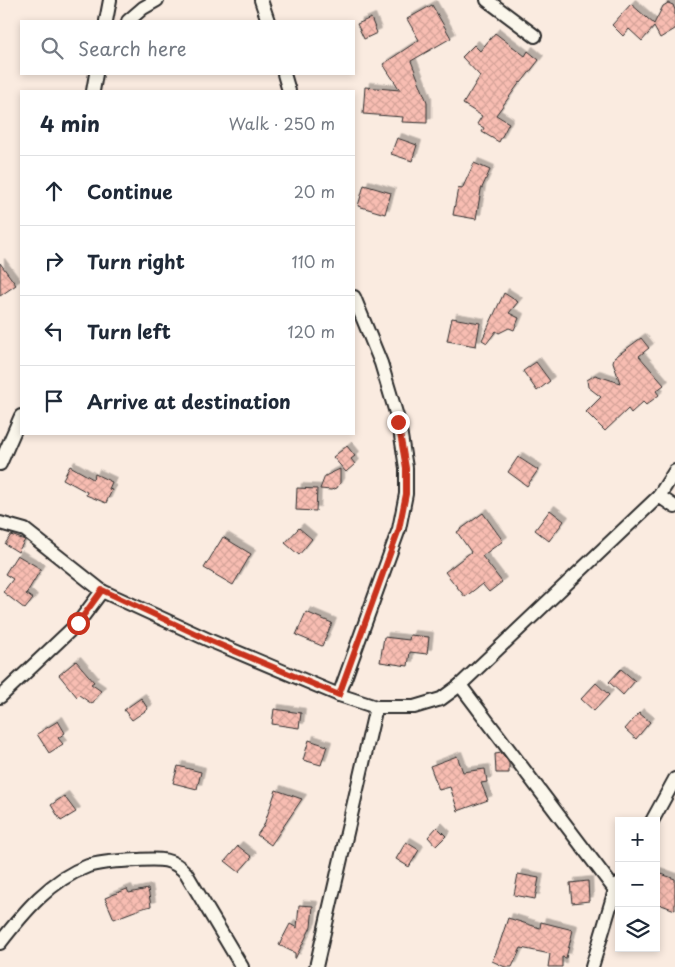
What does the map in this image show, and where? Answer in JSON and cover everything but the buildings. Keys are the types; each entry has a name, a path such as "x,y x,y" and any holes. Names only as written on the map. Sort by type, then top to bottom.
{"street":[{"path":"106,20 110,0"},
{"path":"129,20 143,8 157,0"},
{"path":"261,0 268,20"},
{"path":"487,0 535,36"},
{"path":"93,90 96,75"},
{"path":"284,75 289,90"},
{"path":"339,695 399,529 406,494 406,468 398,422 381,363 355,299"},
{"path":"0,464 20,418"},
{"path":"0,523 25,530 102,590 211,641 339,695 376,707 414,707 441,699 460,685 659,496 675,471"},
{"path":"659,496 675,507"},
{"path":"0,697 78,623 102,590"},
{"path":"460,685 615,883"},
{"path":"316,967 376,707"},
{"path":"654,817 675,779"},
{"path":"0,943 31,905 55,883 88,866 115,861 169,860 186,873 242,967"},
{"path":"592,967 615,892"}],"route":[{"path":"78,623 102,590 211,641 339,695 399,529 406,494 406,468 398,422"}]}
